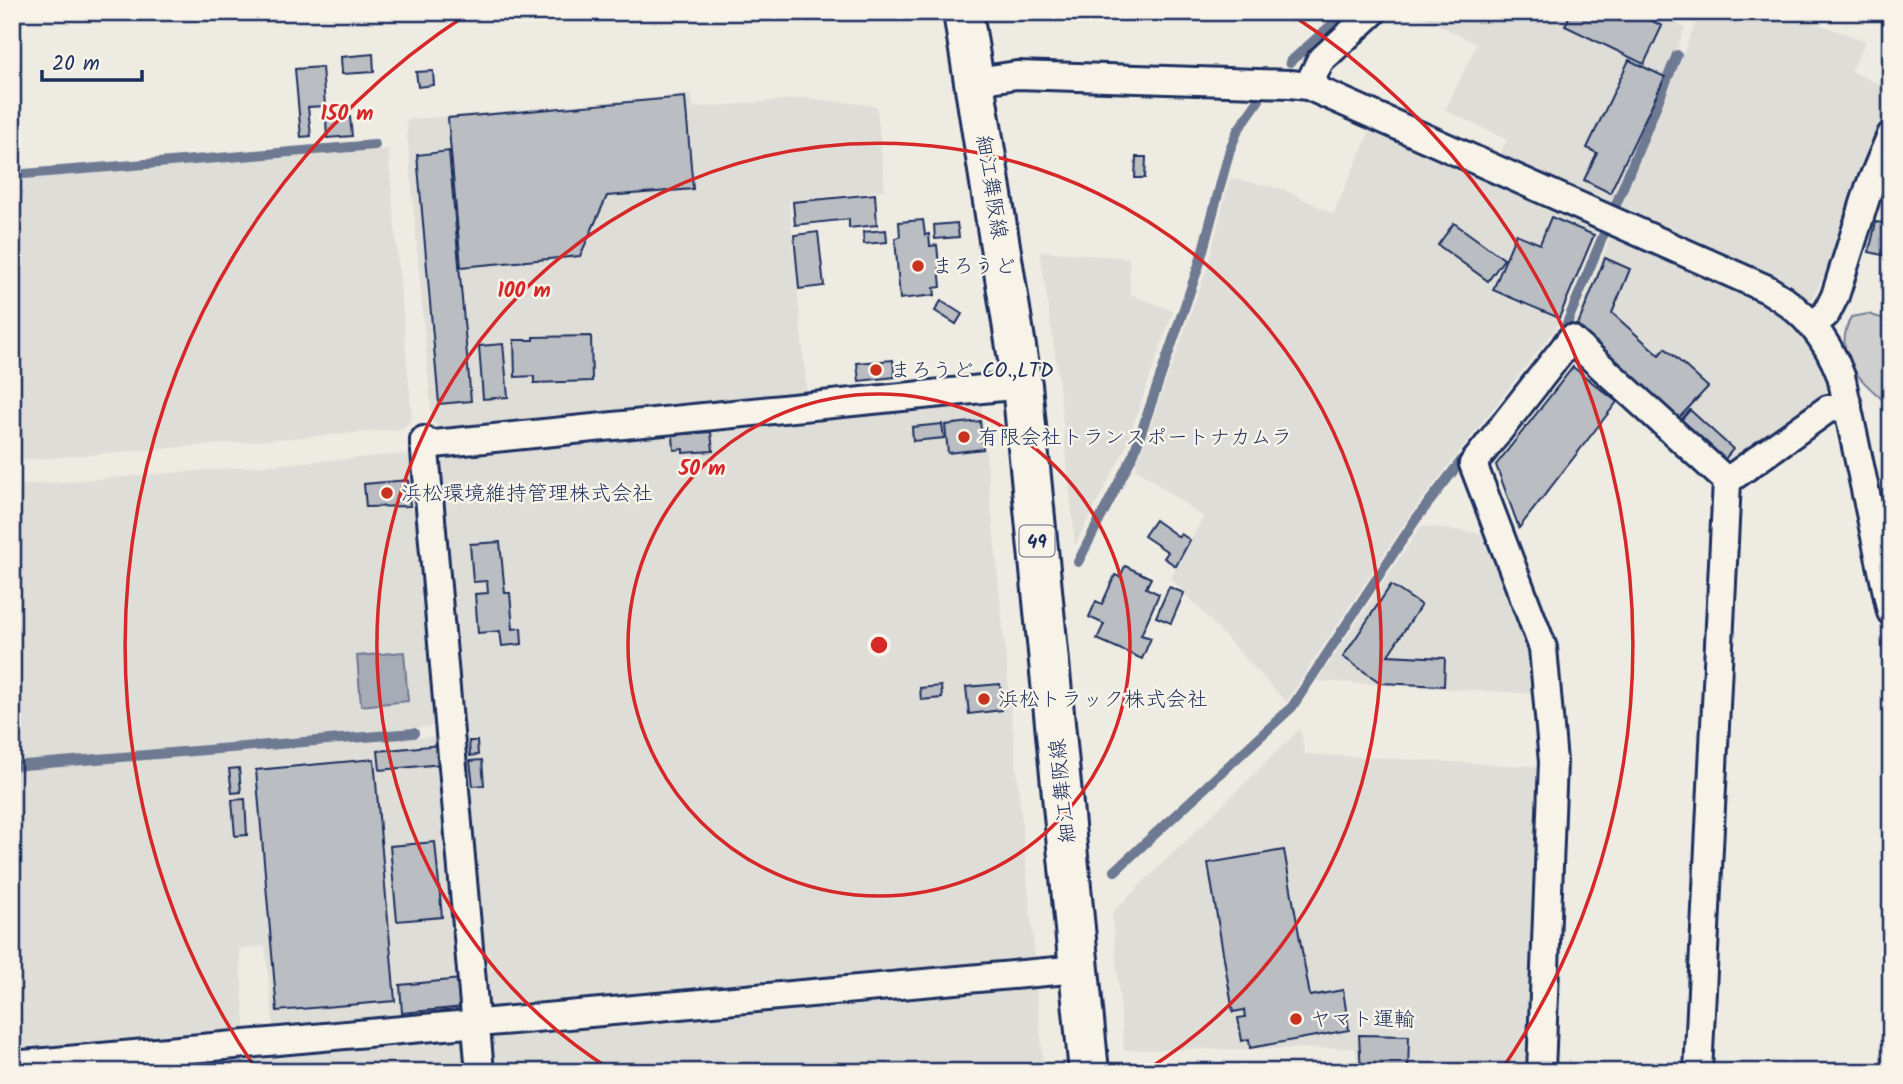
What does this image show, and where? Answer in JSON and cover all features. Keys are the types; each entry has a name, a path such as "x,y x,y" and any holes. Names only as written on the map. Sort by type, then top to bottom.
{"main road":[{"name":"細江舞阪線","path":"964,12 1022,385 1089,1072"}],"street":[{"path":"1308,86 1320,61 1373,12"},
{"path":"976,81 1017,75 1290,83 1308,86 1768,289 1787,301 1813,325 1833,354 1848,405 1891,612"},
{"path":"1813,325 1826,314 1835,296 1869,188 1891,135"},
{"path":"1541,1072 1553,762 1543,648 1473,464 1571,339 1727,481"},
{"path":"480,1072 424,442 1022,385"},
{"path":"1727,481 1828,409 1848,405"},
{"path":"1698,1072 1727,481"},
{"path":"12,1065 1079,969"}],"shaded area":[{"path":"1413,12 1652,12 1685,28 1612,206 1499,156 1507,140 1445,110 1477,44"},
{"path":"1700,12 1784,12 1866,41 1851,71 1891,90 1891,100 1862,162 1827,270 1809,303 1773,278 1620,209"},
{"path":"692,94 693,108 807,98 877,106 885,190 789,201 807,394 443,430 432,421 406,120"},
{"path":"1372,127 1598,227 1558,325 1410,515 1286,702 1171,578 1203,517 1135,468 1207,268 1230,178 1283,189 1333,214"},
{"path":"388,149 412,418 403,429 12,461 12,180"},
{"path":"1612,234 1762,300 1797,325 1821,360 1831,388 1724,465 1573,328"},
{"path":"1040,251 1129,258 1130,294 1173,311 1125,449 1075,545 1058,374"},
{"path":"1868,314 1891,321 1891,407 1853,368 1844,345 1851,317"},
{"path":"981,402 1035,958 484,1007 436,466 445,455"},
{"path":"405,454 416,463 439,726 12,761 12,486"},
{"path":"1421,526 1489,534 1533,650 1537,694 1317,681"},
{"path":"404,652 408,701 361,706 357,656"},
{"path":"1300,729 1305,754 1543,767 1531,1072 1359,1072 1355,1048 1124,1050 1112,913"},
{"path":"440,736 464,1014 274,1032 265,946 239,949 246,1034 12,1055 12,771"},
{"path":"1036,988 1044,1072 490,1072 487,1037"},
{"path":"459,1035 467,1042 470,1072 50,1072"}],"building":[{"path":"1571,12 1635,12 1662,26 1644,64 1565,26"},
{"path":"373,54 374,72 342,74 341,57"},
{"path":"1629,60 1665,77 1610,193 1584,180 1597,153 1587,148"},
{"path":"322,67 325,106 308,107 311,136 301,137 295,69"},
{"path":"433,71 434,85 418,87 416,72"},
{"path":"685,97 693,189 607,196 580,256 461,267 448,118"},
{"path":"350,117 352,136 327,138 326,119"},
{"path":"449,151 471,401 439,404 417,155"},
{"path":"1136,157 1146,157 1145,178 1135,178"},
{"path":"875,194 877,225 849,228 849,219 795,225 793,202"},
{"path":"1888,196 1891,197 1891,257 1869,252 1876,222 1882,223"},
{"path":"1551,217 1594,235 1559,318 1493,290 1516,234 1540,244"},
{"name":"まろうど","path":"923,220 925,235 929,234 930,246 937,245 941,287 934,288 935,295 900,299 895,238 900,237 899,222"},
{"path":"957,223 959,237 935,239 934,225"},
{"path":"1454,223 1504,259 1488,281 1438,245"},
{"path":"886,230 887,242 864,244 863,232"},
{"path":"818,232 824,286 799,289 794,235"},
{"path":"1605,258 1630,269 1612,313 1659,355 1665,348 1708,387 1678,419 1577,327"},
{"path":"941,301 962,314 956,324 935,311"},
{"path":"591,336 592,381 534,383 534,376 515,377 514,340"},
{"path":"503,344 508,397 483,399 479,346"},
{"path":"893,360 895,377 859,381 857,363"},
{"path":"1573,367 1617,402 1519,528 1496,465"},
{"path":"1690,410 1733,449 1725,459 1681,420"},
{"path":"980,421 983,449 948,453 945,425"},
{"path":"942,424 944,438 913,441 912,427"},
{"path":"711,432 713,451 683,453 683,449 674,450 673,435"},
{"path":"408,480 410,506 366,507 364,484"},
{"path":"1155,520 1179,537 1181,534 1190,540 1176,566 1164,558 1168,552 1144,536"},
{"path":"500,542 505,593 510,593 513,629 521,628 522,644 502,646 500,631 478,633 475,594 488,593 487,581 473,582 470,544"},
{"path":"1125,566 1151,578 1146,588 1159,594 1141,635 1151,638 1142,659 1097,639 1104,624 1089,617 1096,601 1102,604 1115,575 1120,577"},
{"path":"1391,585 1421,605 1388,655 1445,658 1444,686 1381,683 1343,657"},
{"path":"1169,587 1184,593 1171,623 1156,617"},
{"path":"1000,684 1002,710 969,714 966,687"},
{"path":"941,686 942,698 921,700 920,688"},
{"path":"469,741 477,741 478,755 470,756"},
{"path":"440,745 442,764 380,770 378,751"},
{"path":"374,759 395,1001 277,1011 256,770"},
{"path":"482,760 484,785 473,786 470,761"},
{"path":"239,768 241,792 232,793 229,769"},
{"path":"245,799 247,835 235,836 232,800"},
{"path":"435,842 442,917 397,921 390,846"},
{"path":"1284,850 1310,996 1343,990 1349,1030 1250,1048 1249,1039 1242,1041 1238,1018 1245,1017 1244,1010 1233,1012 1208,863"},
{"path":"461,979 464,1007 402,1013 400,985"},
{"path":"1359,1035 1409,1036 1408,1072 1361,1072"}],"waterway":[{"path":"1290,62 1346,12"},
{"path":"1615,207 1677,55"},
{"path":"1078,562 1134,453 1199,265 1230,149 1238,130 1259,100"},
{"path":"12,175 375,145"},
{"path":"1557,338 1565,328 1605,231"},
{"path":"1115,871 1292,707 1416,519 1468,452"},
{"path":"12,766 414,733"}],"place":[{"name":"まろうど","path":"918,266"},
{"name":"まろうど CO.,LTD","path":"876,370"},
{"name":"有限会社トランスポートナカムラ","path":"964,437"},
{"name":"浜松環境維持管理株式会社","path":"387,493"},
{"name":"浜松トラック株式会社","path":"984,699"},
{"name":"ヤマト運輸","path":"1296,1019"}]}
